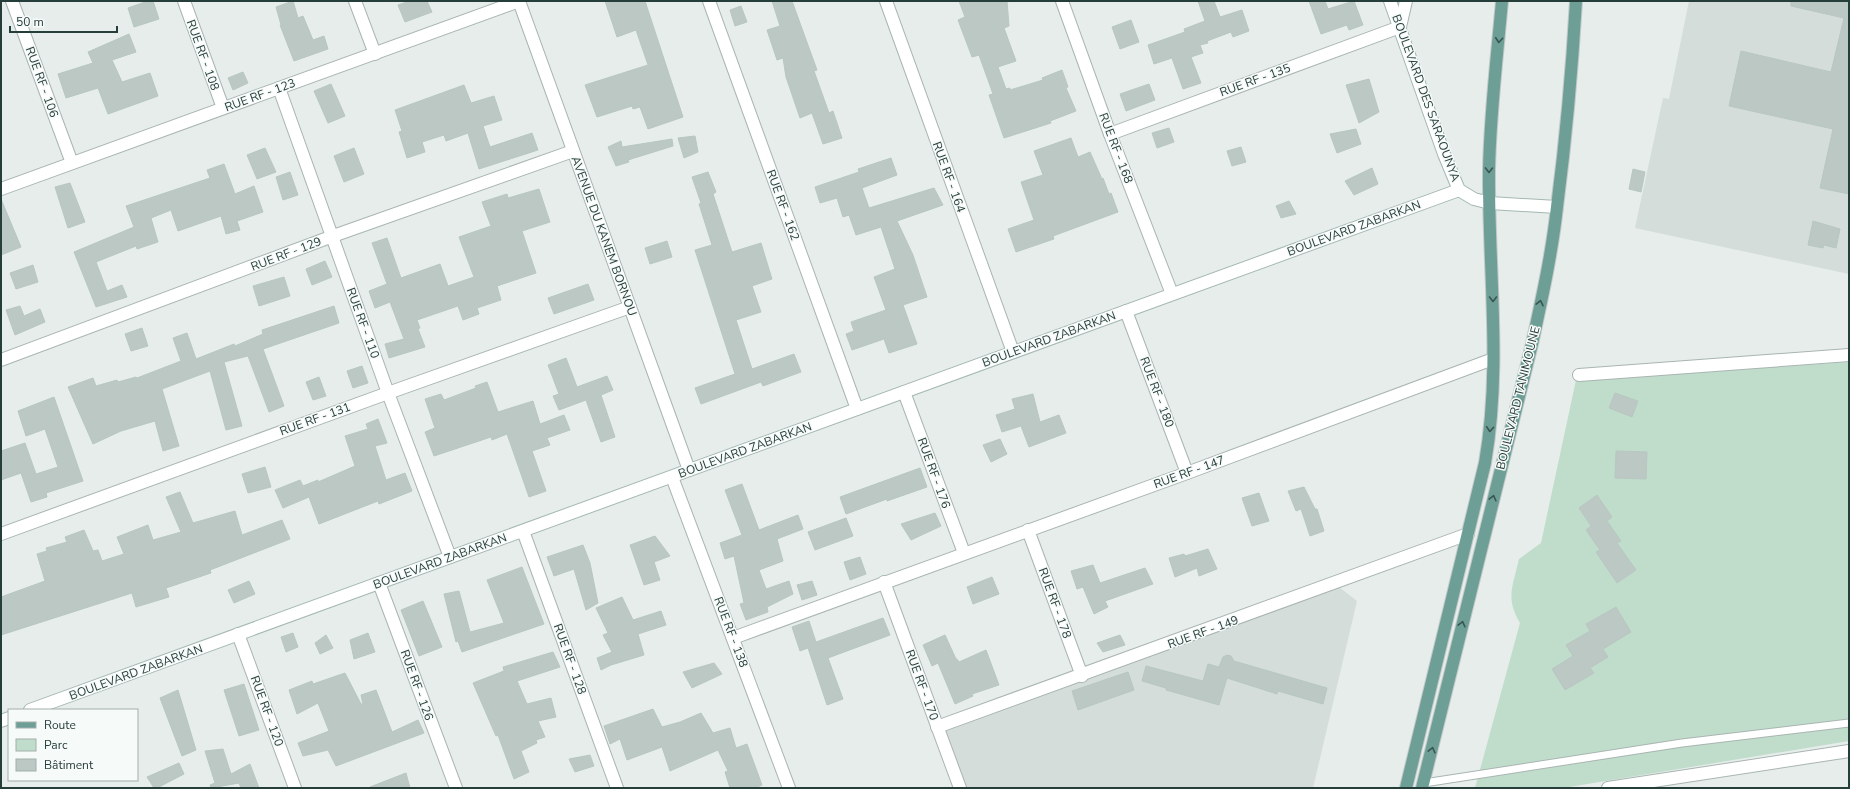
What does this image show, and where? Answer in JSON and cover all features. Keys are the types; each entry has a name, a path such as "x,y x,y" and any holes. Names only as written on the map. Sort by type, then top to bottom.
{"main road":[{"name":"BOULEVARD TANIMOUNE","path":"1406,788 1468,534 1489,439 1494,359 1490,203 1491,135 1502,1"},
{"name":"BOULEVARD TANIMOUNE","path":"1423,785 1532,344 1548,269 1557,207 1573,48 1576,1"}],"street":[{"name":"RUE RF - 106","path":"12,1 72,163"},
{"name":"RUE RF - 108","path":"184,1 223,108"},
{"path":"356,1 375,54"},
{"name":"RUE RF - 123","path":"1,189 519,1"},
{"name":"AVENUE DU KANEM BORNOU","path":"519,1 689,470"},
{"name":"RUE RF - 162","path":"709,1 857,409"},
{"name":"RUE RF - 164","path":"886,1 1012,352"},
{"name":"RUE RF - 168","path":"1062,1 1110,134 1172,294"},
{"name":"BOULEVARD DES SARAOUNYA","path":"1390,1 1444,154 1459,190 1474,199 1490,203 1557,207"},
{"path":"1400,27 1406,1"},
{"name":"RUE RF - 135","path":"1110,134 1400,27"},
{"name":"RUE RF - 110","path":"278,88 333,236 388,392 450,557"},
{"name":"RUE RF - 129","path":"1,360 333,236 573,151"},
{"name":"BOULEVARD ZABARKAN","path":"33,709 1459,190"},
{"name":"RUE RF - 131","path":"1,534 388,392 630,307"},
{"name":"RUE RF - 180","path":"1126,311 1187,473"},
{"path":"1579,375 1849,355"},
{"name":"RUE RF - 147","path":"733,638 1187,473 1494,359"},
{"name":"RUE RF - 176","path":"904,392 964,553"},
{"name":"RUE RF - 138","path":"672,477 790,788"},
{"name":"RUE RF - 178","path":"1028,530 1082,676"},
{"name":"RUE RF - 128","path":"523,531 617,788"},
{"name":"RUE RF - 149","path":"937,727 1082,676 1468,534"},
{"name":"RUE RF - 170","path":"884,582 960,788"},
{"name":"RUE RF - 126","path":"379,583 456,788"},
{"name":"RUE RF - 120","path":"238,634 295,788"},
{"path":"1608,788 1661,784 1849,751"}],"lane":[{"path":"1423,785 1682,743 1849,723"}],"shaded area":[{"path":"1689,1 1849,1 1849,274 1635,228 1663,98 1669,99"},
{"path":"1339,587 1357,601 1313,788 967,788 945,730"}],"green space":[{"path":"1849,362 1849,741 1563,788 1475,788 1520,623 1515,614 1512,599 1512,592 1519,559 1541,543 1576,380"}],"building":[{"path":"148,1 153,1 159,19 134,27 128,8"},
{"path":"293,1 298,18 303,16 313,40 324,36 328,49 294,61 280,25 276,7"},
{"path":"410,1 427,1 432,12 405,22 398,5"},
{"path":"605,1 645,1 683,117 648,129 640,107 633,109 632,106 597,117 585,85 648,65 636,30 617,37"},
{"path":"772,1 792,1 817,70 814,71 829,113 833,111 842,138 823,144 812,113 800,118 786,77 783,58 777,60 767,30 780,26"},
{"path":"959,1 1007,1 1009,26 1004,28 1016,61 998,67 1006,89 1010,88 1010,90 1043,80 1042,78 1062,70 1068,87 1066,88 1076,111 1050,121 1051,123 1004,138 989,95 993,94 979,55 972,57 958,20 965,17"},
{"path":"1198,1 1214,1 1220,17 1242,10 1249,31 1233,37 1231,32 1207,41 1208,43 1200,45 1203,53 1191,57 1201,83 1183,89 1172,58 1154,64 1148,45 1185,32 1184,29 1205,21"},
{"path":"1309,1 1325,1 1328,9 1354,1 1363,25 1349,30 1347,25 1321,34"},
{"path":"1791,1 1849,1 1849,194 1820,188 1833,129 1729,106 1741,51 1831,72 1844,18 1791,6"},
{"path":"741,6 747,22 735,26 730,10"},
{"path":"1131,20 1139,42 1120,49 1112,27"},
{"path":"129,34 136,52 112,60 122,82 150,73 158,96 108,114 98,88 66,98 58,74 93,63 88,52"},
{"path":"243,72 248,83 233,90 228,78"},
{"path":"1369,79 1379,112 1359,123 1346,85"},
{"path":"331,84 345,116 328,123 314,91"},
{"path":"1149,84 1155,100 1126,111 1120,94"},
{"path":"464,85 471,103 494,96 502,120 483,126 490,147 532,133 538,150 479,169 468,133 446,141 444,135 422,142 425,152 407,158 399,132 402,131 395,110"},
{"path":"1169,128 1174,142 1157,148 1152,133"},
{"path":"1356,129 1361,144 1337,153 1330,134"},
{"path":"695,136 698,152 684,158 678,138"},
{"path":"1071,138 1078,157 1090,152 1109,194 1111,193 1118,212 1053,236 1054,239 1016,252 1008,229 1034,220 1021,182 1043,175 1034,151"},
{"path":"672,139 673,146 628,160 629,162 616,166 608,147 621,141 622,147"},
{"path":"1241,147 1246,162 1232,166 1227,151"},
{"path":"265,148 276,172 257,179 247,155"},
{"path":"354,148 364,174 344,182 334,156"},
{"path":"891,158 897,175 862,188 869,208 934,188 943,205 897,221 913,255 927,297 903,305 917,344 889,353 884,339 852,350 846,334 854,331 851,322 886,310 874,277 895,269 881,227 856,235 849,215 843,217 837,198 820,203 815,187 859,172 858,169"},
{"path":"224,164 235,194 254,186 263,212 237,221 240,230 226,234 221,216 178,231 171,210 151,218 158,242 137,249 136,246 96,262 107,291 122,285 127,297 96,307 74,252 134,227 126,206 210,178 207,170"},
{"path":"1372,168 1378,184 1354,195 1345,181"},
{"path":"1633,169 1645,172 1641,192 1629,189"},
{"path":"290,172 298,195 283,200 276,177"},
{"path":"708,172 716,192 713,194 732,252 761,243 772,279 752,286 761,312 736,320 752,369 794,354 801,372 763,386 761,382 701,404 695,388 735,374 695,250 712,245 699,204 701,203 692,177"},
{"path":"70,183 85,222 68,228 55,187"},
{"path":"539,189 550,222 522,231 536,273 497,286 501,300 477,308 479,314 463,320 458,306 417,320 420,328 418,329 425,347 389,358 385,344 404,339 390,302 375,308 369,291 387,284 372,243 387,238 401,278 440,264 448,286 474,277 459,237 491,226 482,202 507,194 508,198"},
{"path":"1,199 21,247 1,255"},
{"path":"1289,201 1296,214 1281,218 1276,206"},
{"path":"1813,221 1840,229 1836,248 1824,245 1823,248 1808,245"},
{"path":"667,241 672,257 650,264 645,248"},
{"path":"325,261 332,277 312,285 306,269"},
{"path":"33,265 38,282 16,289 10,273"},
{"path":"284,277 290,296 259,306 253,286"},
{"path":"588,284 594,300 554,314 548,298"},
{"path":"20,306 24,316 40,309 45,322 15,335 6,310"},
{"path":"334,306 339,323 263,349 284,406 269,412 248,356 224,362 242,426 226,430 210,371 162,389 179,446 163,451 155,421 121,431 93,444 68,387 93,378 96,386 117,380 118,382 137,378 181,361 173,338 187,333 196,359 234,344 235,346 263,334 262,330"},
{"path":"142,328 148,346 131,351 125,334"},
{"path":"566,358 577,387 607,376 613,390 601,395 615,437 601,442 586,400 559,410 553,396 559,394 548,365"},
{"path":"362,366 368,383 353,388 347,371"},
{"path":"319,377 326,396 313,400 306,382"},
{"path":"487,382 498,412 533,401 540,424 564,415 570,430 547,438 550,445 532,451 546,491 529,497 507,434 492,440 491,437 434,456 425,432 435,428 425,399 441,394 444,400 476,388 475,386"},
{"path":"1615,393 1638,401 1632,417 1609,408"},
{"path":"1033,394 1040,422 1059,415 1066,433 1029,447 1021,426 1002,432 996,415 1015,409 1012,399"},
{"path":"54,397 83,481 46,493 47,497 31,502 21,473 1,480 1,451 25,443 36,474 58,467 45,429 26,436 18,411"},
{"path":"378,419 387,443 375,446 386,480 405,473 412,491 379,504 378,501 319,524 309,497 283,508 275,490 300,480 303,486 318,480 318,482 355,466 345,436 368,429 366,424"},
{"path":"1000,439 1007,454 991,462 983,445"},
{"path":"1616,451 1647,452 1646,479 1615,478"},
{"path":"265,467 271,487 248,493 242,474"},
{"path":"920,468 927,487 887,501 887,499 846,514 840,497"},
{"path":"742,484 759,530 798,515 803,529 777,539 783,561 759,570 766,589 789,581 793,594 767,607 768,612 746,620 740,604 744,603 734,556 725,559 720,543 742,535 725,490"},
{"path":"1304,487 1315,509 1317,509 1324,531 1310,536 1301,509 1296,511 1288,491"},
{"path":"180,492 193,523 235,511 242,535 282,520 290,539 210,570 211,573 166,588 169,597 136,607 132,593 1,635 1,597 45,581 37,554 47,551 46,548 67,542 65,537 84,530 93,551 98,550 102,561 124,554 117,537 148,525 153,540 181,532 166,497"},
{"path":"1259,493 1269,521 1252,526 1242,498"},
{"path":"1597,495 1612,517 1607,521 1621,541 1617,543 1636,570 1617,583 1596,552 1600,550 1586,530 1591,526 1579,508"},
{"path":"935,513 941,526 911,540 901,524"},
{"path":"846,518 853,536 815,550 808,532"},
{"path":"655,536 670,556 654,562 660,580 644,585 630,545"},
{"path":"583,545 590,563 598,603 586,610 574,569 554,576 547,557"},
{"path":"1208,549 1217,569 1199,576 1197,568 1175,577 1169,558 1184,554 1185,556"},
{"path":"860,557 866,574 850,580 844,562"},
{"path":"1093,565 1100,583 1145,568 1153,584 1105,601 1108,607 1094,614 1083,587 1077,589 1071,571"},
{"path":"522,567 544,624 462,652 458,641 456,642 444,594 459,591 470,632 504,623 487,580"},
{"path":"992,577 999,594 973,604 967,587"},
{"path":"249,581 255,594 234,603 228,590"},
{"path":"812,581 817,595 802,600 797,585"},
{"path":"622,597 633,620 661,611 666,625 638,634 644,655 611,665 601,670 597,658 612,652 603,635 608,633 596,608"},
{"path":"423,601 442,647 419,656 401,610"},
{"path":"1616,607 1631,632 1603,649 1608,657 1590,668 1594,673 1565,690 1552,669 1573,656 1566,645 1590,631 1586,624"},
{"path":"883,618 890,635 828,658 843,699 827,705 808,648 800,651 792,627 809,621 816,642"},
{"path":"293,633 298,647 286,652 281,637"},
{"path":"368,633 375,652 354,659 350,640"},
{"path":"326,635 333,648 320,654 315,643"},
{"path":"945,635 956,659 959,662 986,650 999,685 972,694 973,696 955,704 938,663 932,666 923,645"},
{"path":"1120,635 1125,645 1103,652 1097,643"},
{"path":"553,652 560,667 517,681 527,704 551,698 556,717 538,721 545,737 536,740 537,743 521,751 529,772 514,779 498,735 496,736 473,683 504,671 503,667"},
{"path":"1227,655 1231,656 1234,661 1327,688 1323,704 1278,691 1277,694 1227,678 1219,705 1166,690 1166,688 1142,681 1146,666 1203,681 1208,664 1219,667 1223,657"},
{"path":"714,663 722,674 692,688 683,672"},
{"path":"1128,672 1134,690 1078,710 1072,691"},
{"path":"345,673 361,704 363,704 361,695 376,690 392,732 418,720 424,733 336,766 328,750 303,756 298,743 329,731 318,703 297,714 289,690 312,681 313,684"},
{"path":"244,684 259,730 239,736 224,690"},
{"path":"178,690 196,750 182,756 160,698"},
{"path":"653,709 662,727 680,722 701,713 713,733 730,728 736,748 747,744 762,785 755,788 730,788 725,772 728,771 718,750 670,771 662,747 627,760 620,739 610,744 604,726"},
{"path":"223,749 231,774 250,764 259,788 241,788 239,783 211,788 210,785 215,783 205,751"},
{"path":"590,755 594,766 575,772 569,759"},
{"path":"179,763 184,774 157,788 154,788 147,777"},
{"path":"406,773 410,788 370,787"}]}
